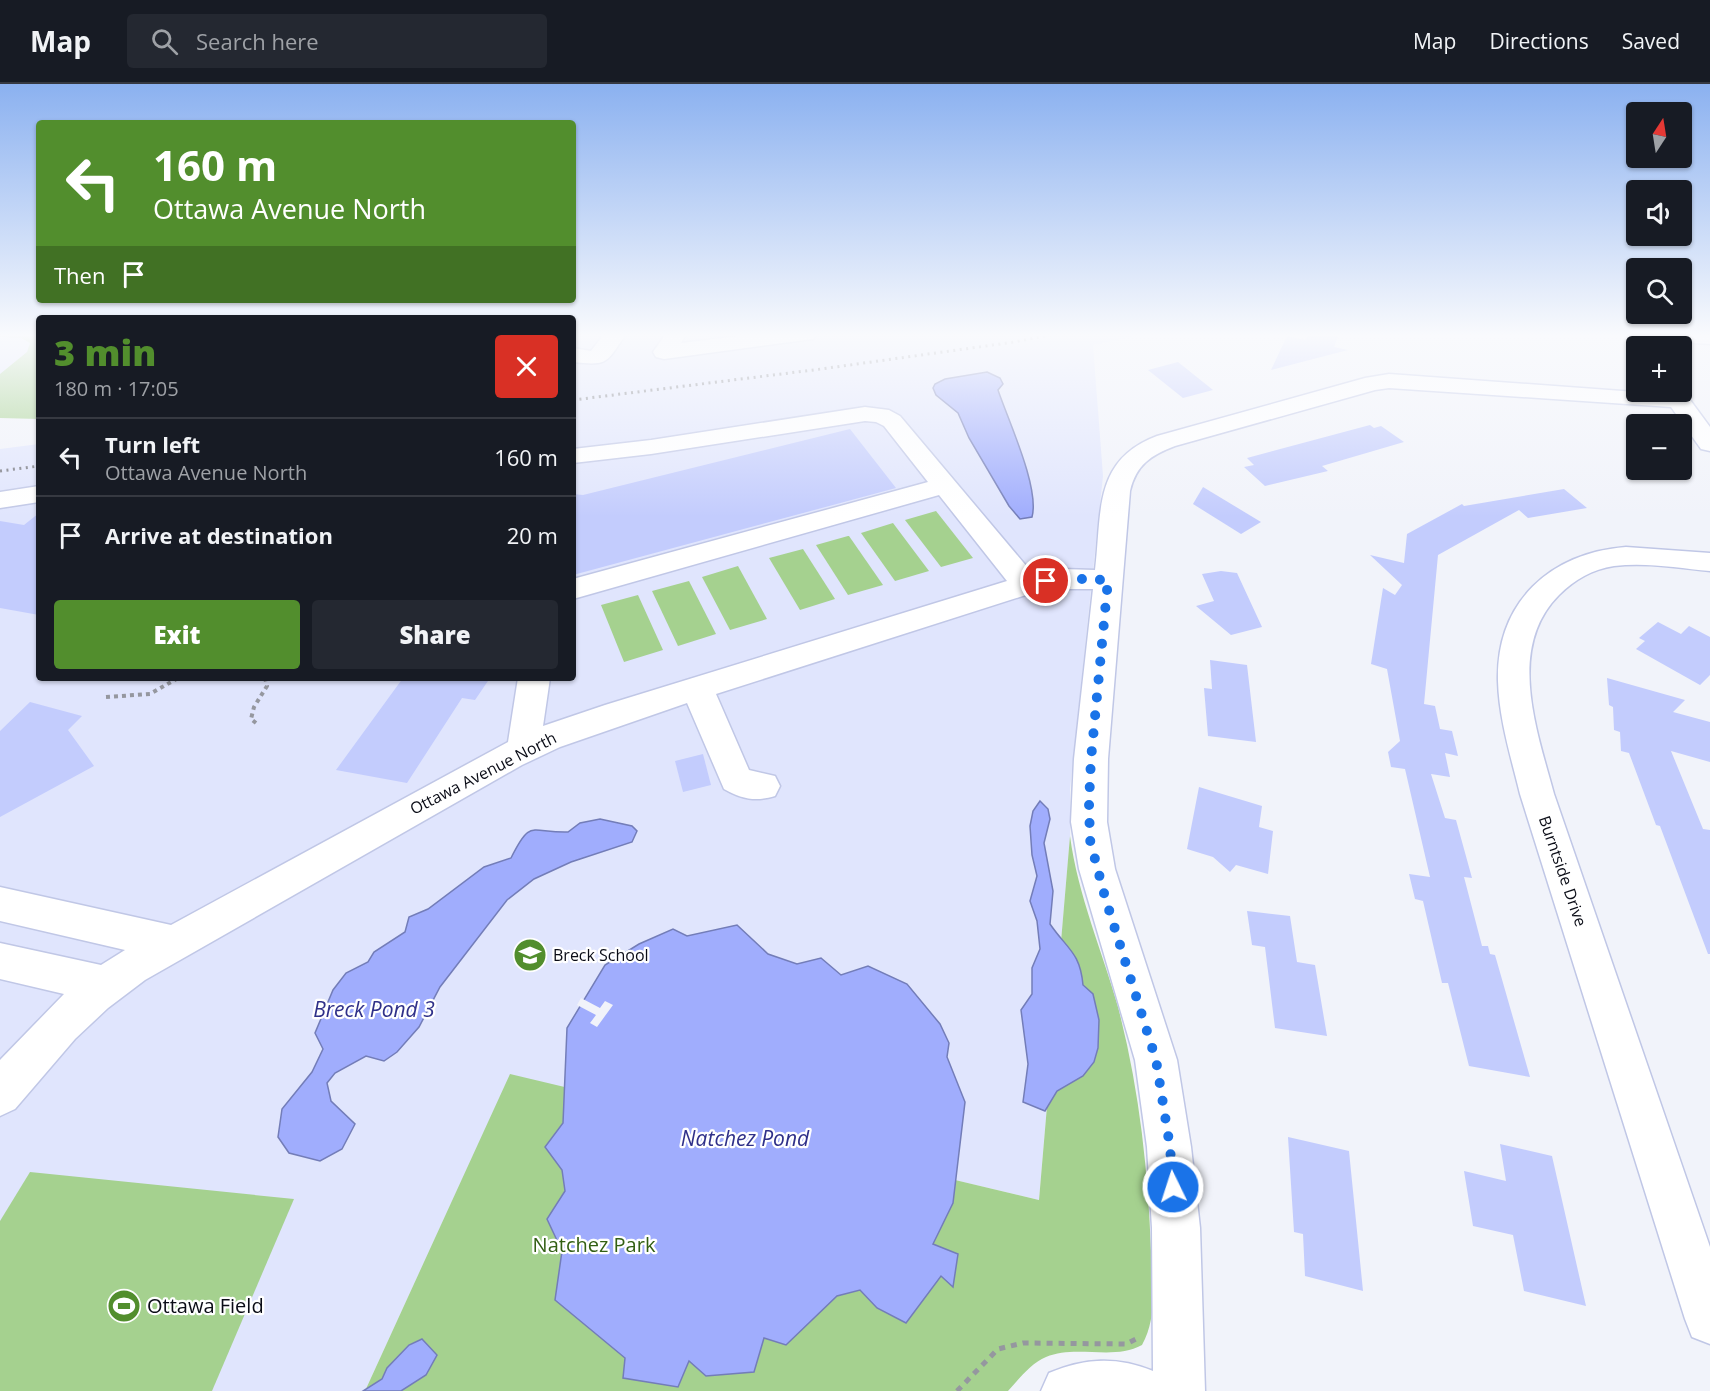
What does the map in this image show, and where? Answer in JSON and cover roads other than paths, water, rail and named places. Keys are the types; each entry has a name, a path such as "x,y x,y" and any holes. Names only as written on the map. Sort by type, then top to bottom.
{"street":[{"path":"1178,1374 1176,1228 1170,1147 1156,1060 1105,897 1090,840 1091,759 1117,491 1119,479 1128,462 1143,450 1166,441 1337,395"},
{"path":"1679,402 1710,444"},
{"path":"576,456 642,449 873,414 892,421 1026,585"},
{"path":"576,588 946,485"},
{"path":"0,500 36,494"},
{"name":"Burntside Drive","path":"1710,562 1645,556 1614,557 1587,563 1567,573 1545,589 1527,611 1516,639 1514,670 1516,707 1537,794 1710,1319"},
{"name":"Ottawa Avenue North","path":"0,1094 53,1031 104,985 173,943 524,748 573,728 1026,585 1062,579 1108,580"},
{"path":"524,748 534,681"},
{"path":"697,688 736,779 746,785 763,786"},
{"path":"0,904 173,943"},
{"path":"0,960 104,985"},
{"path":"1067,1391 1081,1386 1109,1385 1138,1391"}],"water":[{"path":"936,395 1000,395 1027,472 1033,504 1032,517 1020,519 1009,506 969,438 958,413"},
{"path":"1040,801 1048,809 1050,819 1044,843 1053,891 1050,924 1076,958 1083,985 1093,994 1099,1020 1098,1048 1094,1062 1083,1076 1057,1091 1045,1111 1023,1102 1028,1064 1021,1010 1032,994 1032,968 1040,949 1037,921 1030,901 1037,876 1032,855 1030,826 1033,811"},
{"name":"Breck Pond 3","path":"600,819 632,826 637,831 632,842 571,862 534,879 507,900 440,987 419,1027 397,1052 384,1061 366,1056 335,1073 327,1083 331,1101 355,1124 342,1149 320,1161 289,1153 278,1137 282,1109 312,1072 323,1049 315,1033 333,990 346,973 368,962 374,952 405,932 409,917 428,909 484,867 511,858 528,832 539,830 568,832 580,823"},
{"name":"Natchez Pond","path":"737,925 768,954 797,964 821,958 841,975 868,966 907,984 940,1024 949,1043 947,1057 965,1102 953,1203 933,1244 958,1254 953,1287 941,1276 906,1323 877,1308 860,1290 837,1296 786,1345 764,1338 754,1372 706,1376 689,1361 678,1387 623,1378 625,1358 555,1300 562,1251 547,1219 565,1191 562,1170 545,1147 563,1123 567,1028 605,965 639,944 673,929 687,936"},
{"path":"422,1339 437,1355 426,1375 401,1391 363,1391 382,1379 387,1368 409,1345"}],"railway":[{"path":"576,400 613,395"},
{"path":"0,471 36,466"}],"place":[{"name":"Breck School","path":"530,955"},
{"name":"Ottawa Field","path":"124,1306"}],"park label":[{"name":"Natchez Park","path":"594,1245"}]}
